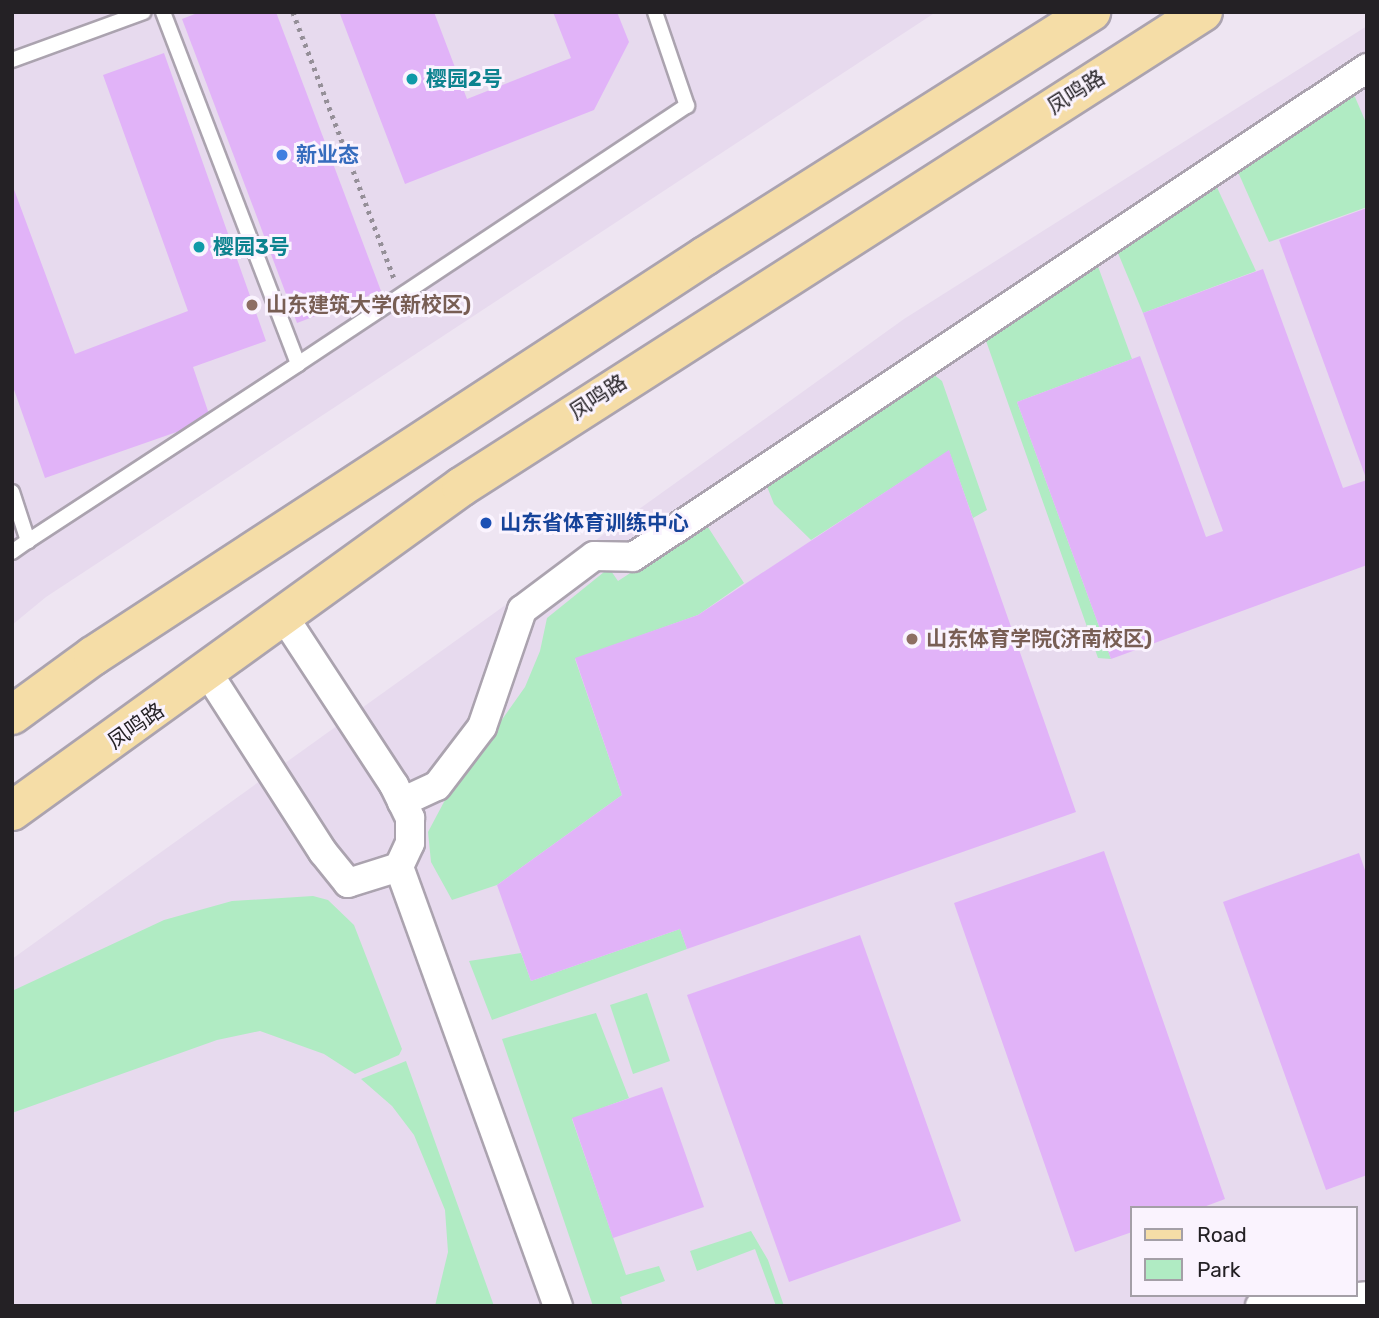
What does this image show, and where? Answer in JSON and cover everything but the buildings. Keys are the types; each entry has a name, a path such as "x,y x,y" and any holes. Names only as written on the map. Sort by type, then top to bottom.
{"main road":[{"path":"12,715 93,656 705,256 1091,12"},
{"name":"凤鸣路","path":"12,811 208,673 484,472 1203,12"}],"street":[{"path":"402,802 437,786 482,727 522,610 594,556 633,556 1367,68"},
{"path":"284,617 410,818 410,843 399,867 558,1306"},
{"path":"208,673 323,852 348,883 399,867"},
{"path":"1260,1306 1356,1297"}],"lane":[{"path":"12,61 144,12"},
{"path":"163,12 298,364"},
{"path":"12,552 298,364 400,293 621,154 687,106 654,12"},
{"path":"12,492 28,541"}],"path":[{"path":"293,12 400,293"}],"shaded area":[{"name":"山东建筑大学(新校区)","path":"12,12 936,12 46,597 12,625"},
{"name":"山东体育学院(济南校区)","path":"1367,26 1367,1306 12,1306 12,959 904,319"}],"green space":[{"path":"1352,90 1367,125 1367,207 1269,242 1234,163"},
{"path":"1214,181 1256,271 1143,313 1115,246"},
{"path":"1096,261 1132,359 1017,402 1111,659 1098,658 985,338"},
{"path":"929,371 942,381 987,510 973,518 949,451 811,540 774,504 766,484"},
{"path":"706,524 744,583 698,615 575,659 622,795 497,885 452,900 431,862 428,832 445,800 525,687 540,651 547,618 609,568 618,581"},
{"path":"313,896 328,900 354,925 402,1049 399,1055 355,1074 324,1054 260,1031 217,1040 12,1113 12,991 164,920 232,901"},
{"path":"680,929 687,949 492,1020 469,961 521,953 531,981"},
{"path":"647,993 670,1061 633,1074 610,1005"},
{"path":"596,1013 629,1098 572,1119 626,1275 659,1266 665,1281 620,1297 623,1306 593,1306 502,1039"},
{"path":"406,1061 494,1306 435,1306 448,1252 445,1210 414,1135 392,1106 361,1079"},
{"path":"751,1231 768,1260 784,1306 776,1306 755,1249 697,1271 690,1251"}],"place":[{"name":"樱园2号","path":"412,79"},
{"name":"新业态","path":"282,155"},
{"name":"樱园3号","path":"199,247"},
{"name":"山东建筑大学(新校区)","path":"252,305"},
{"name":"山东省体育训练中心","path":"486,523"},
{"name":"山东体育学院(济南校区)","path":"912,639"}]}
